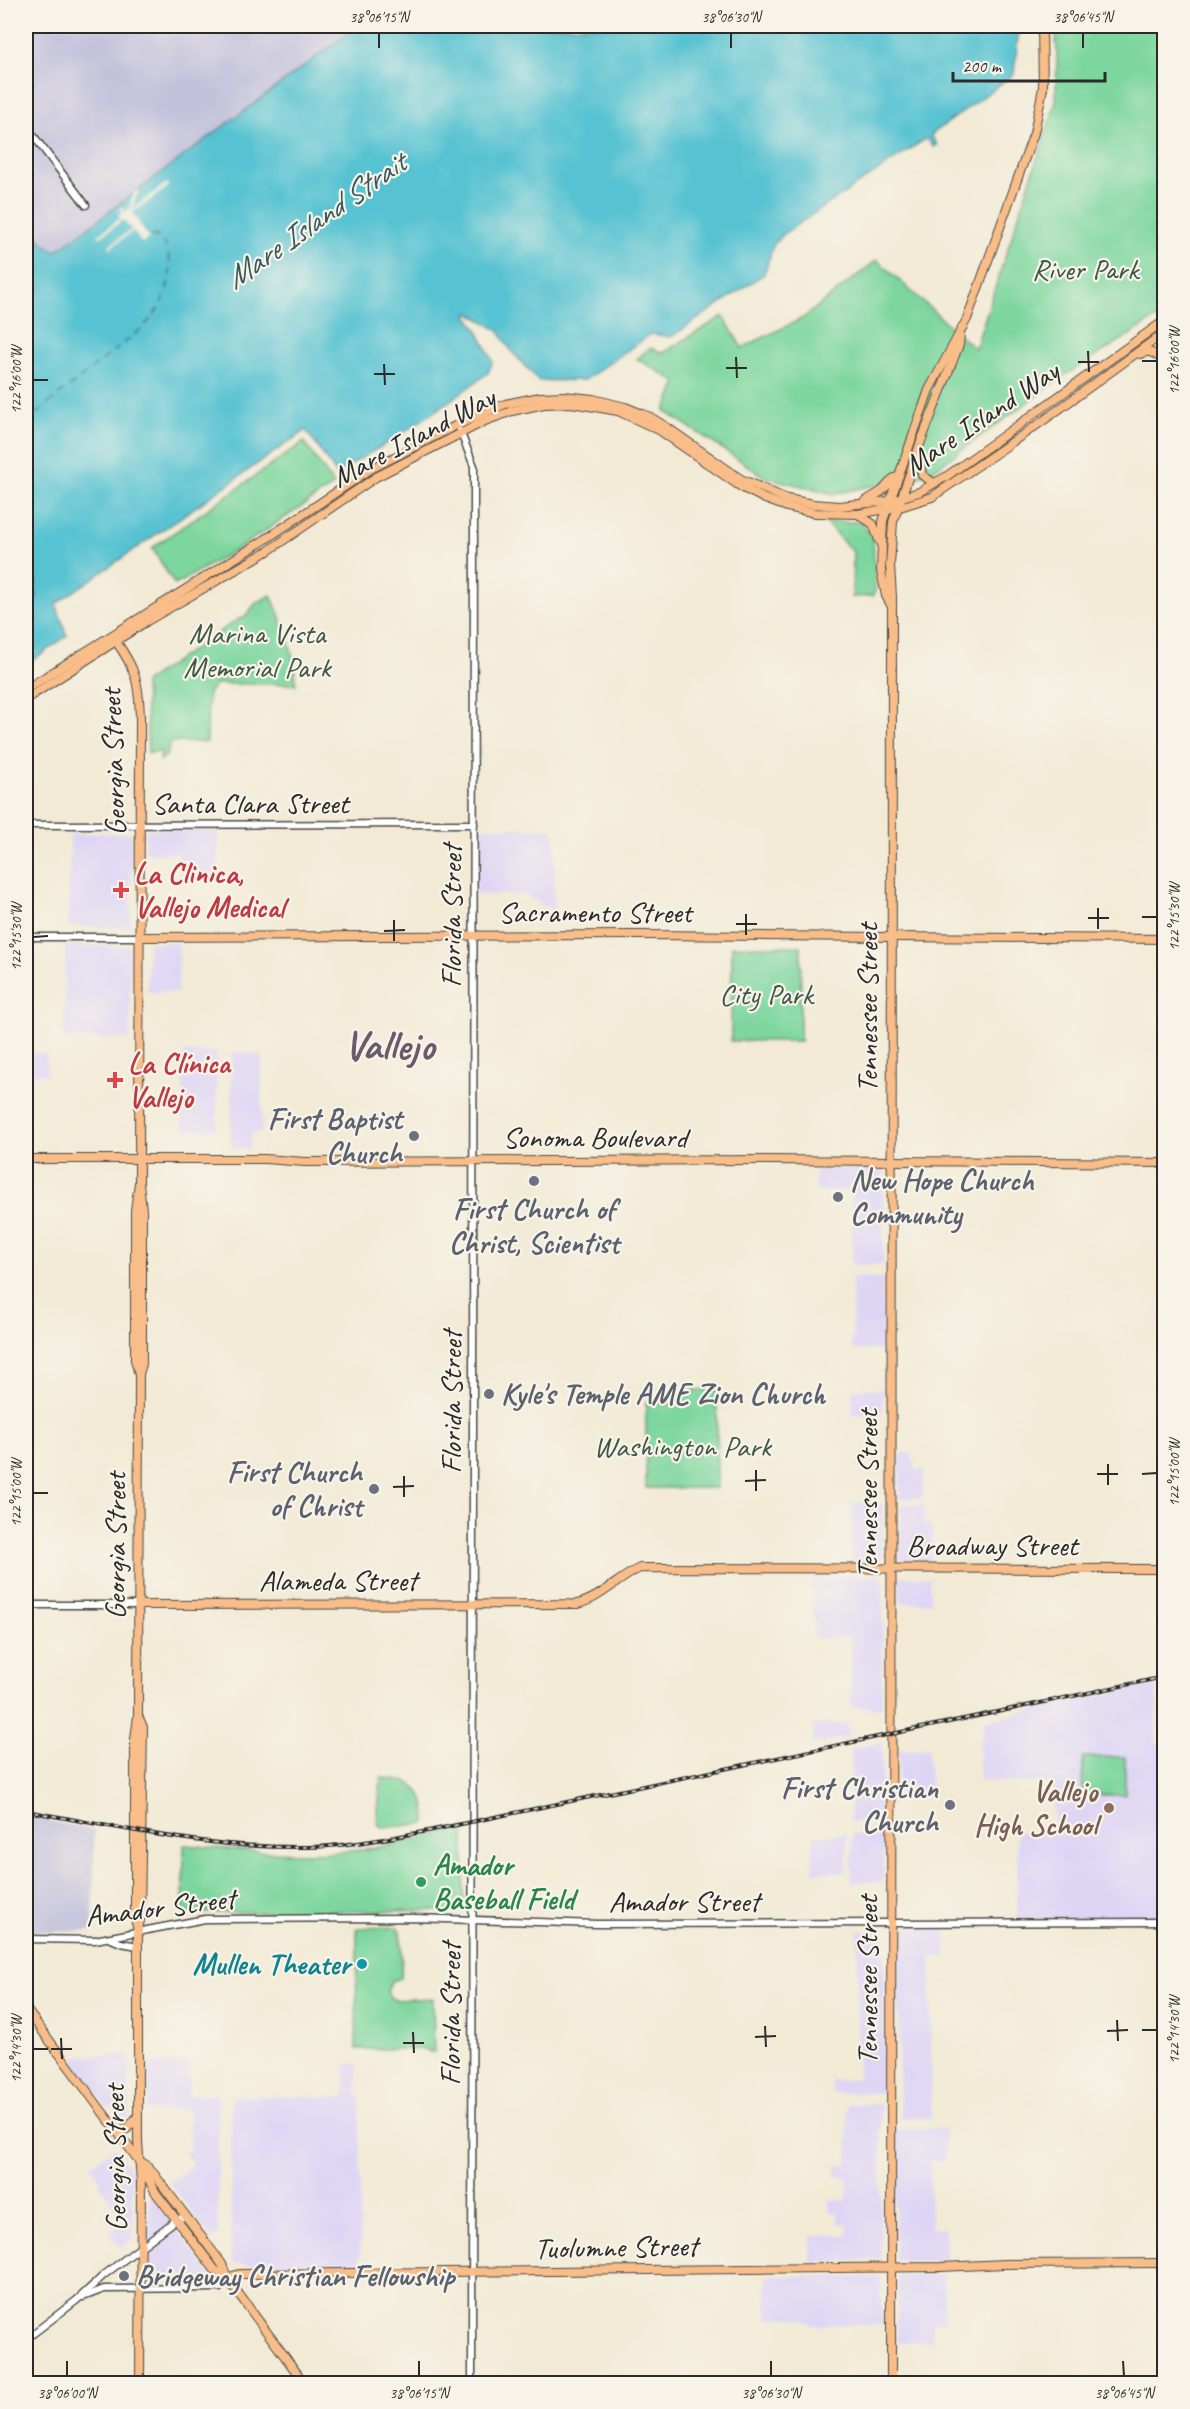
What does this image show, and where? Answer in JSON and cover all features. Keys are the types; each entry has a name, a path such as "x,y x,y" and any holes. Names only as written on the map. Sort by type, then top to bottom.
{"main road":[{"path":"960,335 1000,224 1035,109 1039,76 1040,29"},
{"name":"Mare Island Way","path":"899,503 955,471 1164,321"},
{"name":"Tennessee Street","path":"891,2384 891,548 893,522 899,503 959,345 960,335"},
{"name":"Tennessee Street","path":"891,605 884,584 881,544 888,505 929,390 960,335"},
{"name":"Mare Island Way","path":"26,689 268,551 376,477 492,418 529,406 572,403 603,407 649,424 746,490 774,503 816,513 858,514 888,505 932,497 1131,359 1161,335"},
{"path":"1131,359 1146,351 1159,357"},
{"name":"Mare Island Way","path":"26,699 114,638 371,469 457,425 506,404 540,397 564,396 593,399 626,407 650,417 702,450 741,479 787,499 813,504 888,505"},
{"path":"920,444 920,469 924,477 934,483"},
{"path":"854,505 882,491 900,469"},
{"path":"858,514 873,524 881,544"},
{"name":"Georgia Street","path":"114,638 133,670 139,687 139,1183 135,1220 135,1360 139,1375 139,1605 138,1716 135,1739 135,1919 138,1932 138,2115 141,2203 140,2384"},
{"name":"Sacramento Street","path":"139,937 1164,939"},
{"name":"Sonoma Boulevard","path":"26,1160 139,1158 474,1162 1164,1163"},
{"name":"Broadway Street","path":"640,1568 1164,1569"},
{"name":"Alameda Street","path":"139,1605 585,1602 640,1568"},
{"path":"26,2009 139,2161 156,2193 215,2270 227,2278"},
{"path":"117,2131 127,2129 138,2115"},
{"path":"139,2161 148,2166 222,2264 227,2278 305,2384"},
{"path":"141,2203 146,2195 156,2193"},
{"name":"Tuolumne Street","path":"227,2278 239,2274 1164,2263"}],"street":[{"path":"26,30 32,26"},
{"path":"26,126 86,205"},
{"name":"Florida Street","path":"457,425 474,466 472,2384"},
{"name":"Santa Clara Street","path":"26,825 474,824"},
{"name":"Sacramento Street","path":"26,937 77,935 139,937"},
{"name":"Alameda Street","path":"26,1605 139,1605"},
{"name":"Amador Street","path":"26,1939 95,1940 205,1919 399,1918 597,1924 1164,1922"},
{"path":"108,1938 138,1946"},
{"path":"26,2339 140,2247 186,2216"},
{"path":"104,2275 104,2282 111,2288"},
{"name":"Tuolumne Street","path":"77,2300 98,2290 111,2288 220,2288 227,2278"}],"shaded area":[{"path":"26,26 358,26 54,252 33,234 26,232"},
{"path":"481,827 555,829 554,911 527,894 476,895 476,832"},
{"path":"147,830 218,830 218,875 179,877 179,853 145,853"},
{"path":"132,833 131,928 69,926 70,834"},
{"path":"148,942 179,942 178,992 148,992"},
{"path":"65,945 130,946 130,1039 64,1038"},
{"path":"183,1052 216,1052 217,1129 183,1130"},
{"path":"26,1053 47,1053 47,1074 26,1074"},
{"path":"232,1053 262,1054 262,1132 251,1133 250,1149 231,1147"},
{"path":"883,1168 883,1264 852,1265 852,1190 815,1191 815,1172 818,1169"},
{"path":"852,1277 883,1278 882,1350 852,1350"},
{"path":"852,1389 883,1389 882,1414 852,1414"},
{"path":"900,1453 912,1453 912,1461 915,1461 916,1470 924,1470 923,1498 899,1499"},
{"path":"851,1503 883,1503 882,1561 852,1561"},
{"path":"902,1505 924,1505 924,1525 932,1525 931,1561 900,1560 900,1507"},
{"path":"883,1575 882,1708 851,1707 851,1637 814,1638 812,1578"},
{"path":"899,1576 930,1578 931,1603 900,1603"},
{"name":"Vallejo High School","path":"1157,1683 1156,1744 1164,1745 1164,1917 1017,1919 1017,1832 1054,1832 1053,1783 979,1781 979,1743 984,1734 983,1721"},
{"path":"813,1724 848,1724 848,1737 813,1744"},
{"path":"882,1742 882,1814 879,1820 850,1821 851,1749"},
{"path":"929,1749 930,1795 899,1796 899,1750"},
{"path":"26,1817 94,1830 93,1931 26,1932"},
{"path":"884,1833 883,1882 851,1882 852,1834"},
{"path":"847,1834 847,1872 813,1872 814,1835"},
{"path":"946,1926 946,1956 931,1957 931,2118 902,2118 900,2115 897,1927"},
{"path":"857,1931 884,1931 884,2093 832,2093 831,2081 858,2079"},
{"path":"129,2055 130,2115 128,2118 120,2118 113,2107 106,2107 73,2061 76,2056"},
{"path":"189,2063 189,2095 218,2095 218,2235 212,2240 170,2183 193,2164 183,2152 189,2151 189,2110 147,2110 147,2064"},
{"path":"345,2064 357,2064 357,2096 360,2096 360,2264 235,2264 231,2259 231,2096 345,2097"},
{"path":"847,2104 881,2104 881,2259 811,2263 811,2236 848,2235 848,2224 838,2224 838,2213 829,2212 829,2200 847,2200 848,2177 836,2176 836,2165 848,2164"},
{"path":"945,2128 945,2160 930,2161 931,2227 945,2228 945,2261 895,2260 895,2130"},
{"path":"114,2148 133,2172 133,2239 121,2248 109,2233 126,2220 122,2209 118,2211 99,2183 101,2181 91,2166"},
{"path":"152,2196 217,2283 149,2283 149,2197"},
{"path":"898,2275 943,2275 944,2321 933,2322 932,2342 897,2342"},
{"path":"767,2276 881,2277 882,2325 813,2325 801,2318 766,2318"}],"green space":[{"name":"River Park","path":"1055,26 1164,26 1164,313 1064,376 928,474 834,494 765,477 665,411 677,382 637,359 650,348 663,353 723,316 742,348 803,318 877,260 975,349 1056,102"},
{"path":"304,442 334,485 242,546 175,585 152,548"},
{"path":"825,522 862,522 867,531 873,533 875,592 872,596 852,597 853,552"},
{"name":"Marina Vista Memorial Park","path":"271,595 291,650 296,684 216,684 208,693 207,742 171,742 166,756 160,760 161,752 148,754 145,682 240,618 242,620 256,603"},
{"name":"City Park","path":"732,946 801,946 800,1041 731,1041"},
{"name":"Washington Park","path":"680,1390 717,1390 717,1488 646,1488 646,1403 680,1403"},
{"path":"1083,1757 1125,1757 1125,1795 1082,1795"},
{"path":"381,1778 402,1781 416,1788 424,1802 426,1823 383,1828 377,1823"},
{"path":"464,1828 464,1910 183,1913 184,1845 272,1852 338,1852 386,1846"},
{"path":"398,1927 402,1944 401,1978 391,1981 387,1992 395,2000 433,1998 434,2052 429,2052 427,2049 356,2049 357,1928"}],"water":[{"name":"Mare Island Strait","path":"358,26 1027,26 1018,36 1014,74 931,135 937,145 933,147 927,138 785,233 774,244 764,274 671,337 651,334 585,380 539,381 512,352 498,330 470,313 467,315 477,329 493,361 488,373 417,424 337,475 306,430 56,604 67,636 26,665 26,232 33,234 55,252"}],"pier":[{"path":"167,183 169,186 132,213 149,238 142,243 133,231 110,248 109,246 132,229 123,220 100,237 98,235 121,218 118,217 123,212 121,209 115,213 122,207 126,211 124,213 128,211 134,192 139,189 131,210"}],"ferry route":[{"path":"26,423 133,336 158,309 169,281 170,261 164,243 158,236 147,236"},
{"path":"26,551 37,591 32,616"},
{"path":"26,579 31,592 32,612"}],"railway":[{"path":"26,1811 200,1841 270,1847 321,1847 352,1844 428,1831 1164,1677"}],"place":[{"name":"La Clinica, Vallejo Medical","path":"121,890"},
{"name":"La Clínica Vallejo","path":"115,1080"},
{"name":"First Baptist Church","path":"414,1136"},
{"name":"First Church of Christ, Scientist","path":"534,1181"},
{"name":"New Hope Church Community","path":"838,1197"},
{"name":"Kyle's Temple AME Zion Church","path":"489,1394"},
{"name":"First Church of Christ","path":"374,1489"},
{"name":"First Christian Church","path":"950,1805"},
{"name":"Vallejo High School","path":"1109,1808"},
{"name":"Amador Baseball Field","path":"421,1882"},
{"name":"Mullen Theater","path":"362,1964"},
{"name":"Bridgeway Christian Fellowship","path":"124,2276"}],"district":[{"name":"Vallejo","path":"389,1044"}]}
